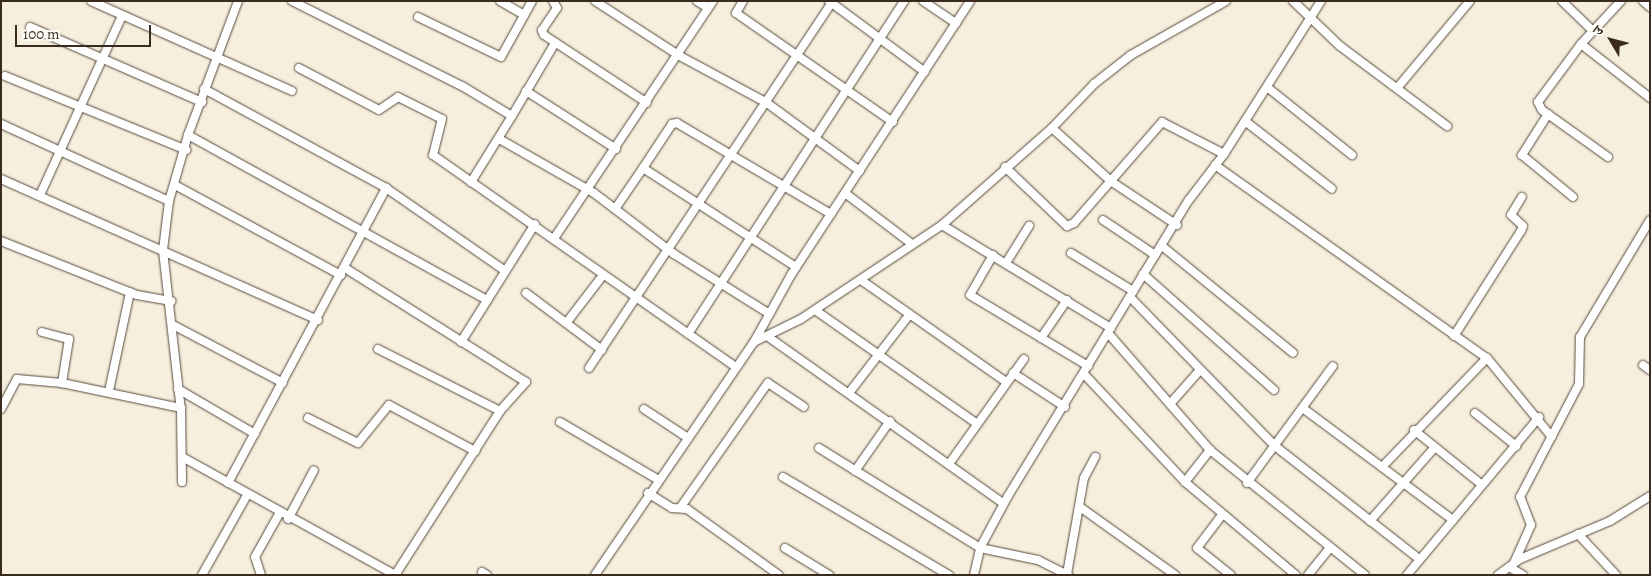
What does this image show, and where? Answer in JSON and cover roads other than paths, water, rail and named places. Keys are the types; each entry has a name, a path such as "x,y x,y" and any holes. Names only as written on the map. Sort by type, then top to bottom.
{"street":[{"path":"91,1 122,16 217,55 292,91"},
{"path":"182,482 184,458 181,408 171,301 163,250 169,202 186,150 188,135 202,102 204,88 238,1"},
{"path":"292,1 462,86 512,116"},
{"path":"500,1 524,16"},
{"path":"418,17 501,57 532,1"},
{"path":"553,1 557,8 542,30 555,43 646,103"},
{"path":"595,1 605,4 678,55 767,102 860,171"},
{"path":"555,237 589,190 711,5 697,1"},
{"path":"743,1 736,12 798,53 847,93 893,122"},
{"path":"688,334 718,282 782,185 847,93 904,1"},
{"path":"923,1 956,23"},
{"path":"595,575 657,479 688,438 754,342 768,312 796,267 893,122 970,1"},
{"path":"754,342 815,310 942,225 1005,167 1052,128 1094,84 1131,55 1226,1"},
{"path":"1293,1 1310,19 1447,126"},
{"path":"974,575 980,548 1003,503 1064,407 1155,255 1214,165 1224,154 1321,1"},
{"path":"1398,87 1470,1"},
{"path":"1562,1 1593,31"},
{"path":"1608,158 1539,106 1540,97 1581,44 1621,1"},
{"path":"1643,1 1650,7"},
{"path":"589,368 638,300 701,206 832,2 925,72"},
{"path":"40,195 122,16"},
{"path":"30,27 202,102"},
{"path":"471,182 500,140 526,91 555,43"},
{"path":"1581,44 1650,98"},
{"path":"299,68 379,110 398,97 442,119 433,155 555,237 603,275 736,367"},
{"path":"5,76 186,150"},
{"path":"1267,87 1352,155"},
{"path":"204,88 386,188 504,270"},
{"path":"526,91 616,149"},
{"path":"1548,114 1522,155 1573,197"},
{"path":"1245,121 1332,189"},
{"path":"615,209 674,122 831,214"},
{"path":"1005,167 1067,226 1112,182 1164,122 1224,154"},
{"path":"1,124 169,202"},
{"path":"1052,128 1112,182 1177,224"},
{"path":"188,135 364,229 487,300"},
{"path":"500,140 589,190 671,251 768,312"},
{"path":"1214,165 1487,358 1539,417 1552,437"},
{"path":"643,168 796,267"},
{"path":"1,179 318,320"},
{"path":"175,186 341,276"},
{"path":"228,483 318,320 386,188"},
{"path":"845,193 912,244"},
{"path":"1454,336 1521,231 1523,226 1511,214 1522,197"},
{"path":"1103,220 1155,255"},
{"path":"1512,565 1531,525 1520,497 1579,384 1580,337 1650,220"},
{"path":"461,342 504,270 535,224"},
{"path":"942,225 1067,300 1109,331 1210,450 1329,549 1365,575"},
{"path":"1006,263 1029,226"},
{"path":"1,241 130,292 171,301"},
{"path":"1162,246 1293,353"},
{"path":"1071,253 1131,294 1200,370 1275,446 1419,559"},
{"path":"993,255 970,295 1041,338 1086,370 1185,482 1222,515 1296,575"},
{"path":"184,458 288,519 395,575 500,411 526,382 345,268"},
{"path":"1143,274 1274,390"},
{"path":"567,322 603,275"},
{"path":"861,280 1006,382"},
{"path":"109,391 130,292"},
{"path":"526,293 602,350"},
{"path":"1041,338 1067,300"},
{"path":"815,310 879,353 977,424"},
{"path":"849,393 909,315"},
{"path":"173,325 282,383"},
{"path":"42,332 70,340 62,383"},
{"path":"767,336 890,421 1003,503"},
{"path":"378,349 500,411"},
{"path":"1382,467 1414,430 1487,358"},
{"path":"949,464 1024,359"},
{"path":"1247,482 1304,408 1333,366"},
{"path":"1170,404 1200,370"},
{"path":"1013,373 1064,407"},
{"path":"1,409 17,379 62,383 109,391 181,408"},
{"path":"680,508 768,383 804,407"},
{"path":"178,389 255,434"},
{"path":"308,418 358,443 389,405 475,451"},
{"path":"1304,408 1453,520"},
{"path":"644,409 688,438"},
{"path":"1475,413 1516,446"},
{"path":"1407,575 1481,484 1516,446 1539,417"},
{"path":"855,471 890,421"},
{"path":"560,422 657,479"},
{"path":"1414,430 1481,484"},
{"path":"1370,521 1435,447"},
{"path":"819,448 980,548 1038,560 1068,574 1084,478 1095,457"},
{"path":"1185,482 1210,450"},
{"path":"288,519 314,470"},
{"path":"782,477 949,575"},
{"path":"648,493 680,508 780,575"},
{"path":"202,575 247,495"},
{"path":"1498,575 1512,565 1578,534 1650,496"},
{"path":"1080,507 1175,575"},
{"path":"261,575 255,557 279,514"},
{"path":"1222,515 1197,548 1231,575"},
{"path":"1578,534 1616,575"},
{"path":"785,548 829,575"},
{"path":"1308,575 1329,549"},
{"path":"1512,565 1523,575"}]}
